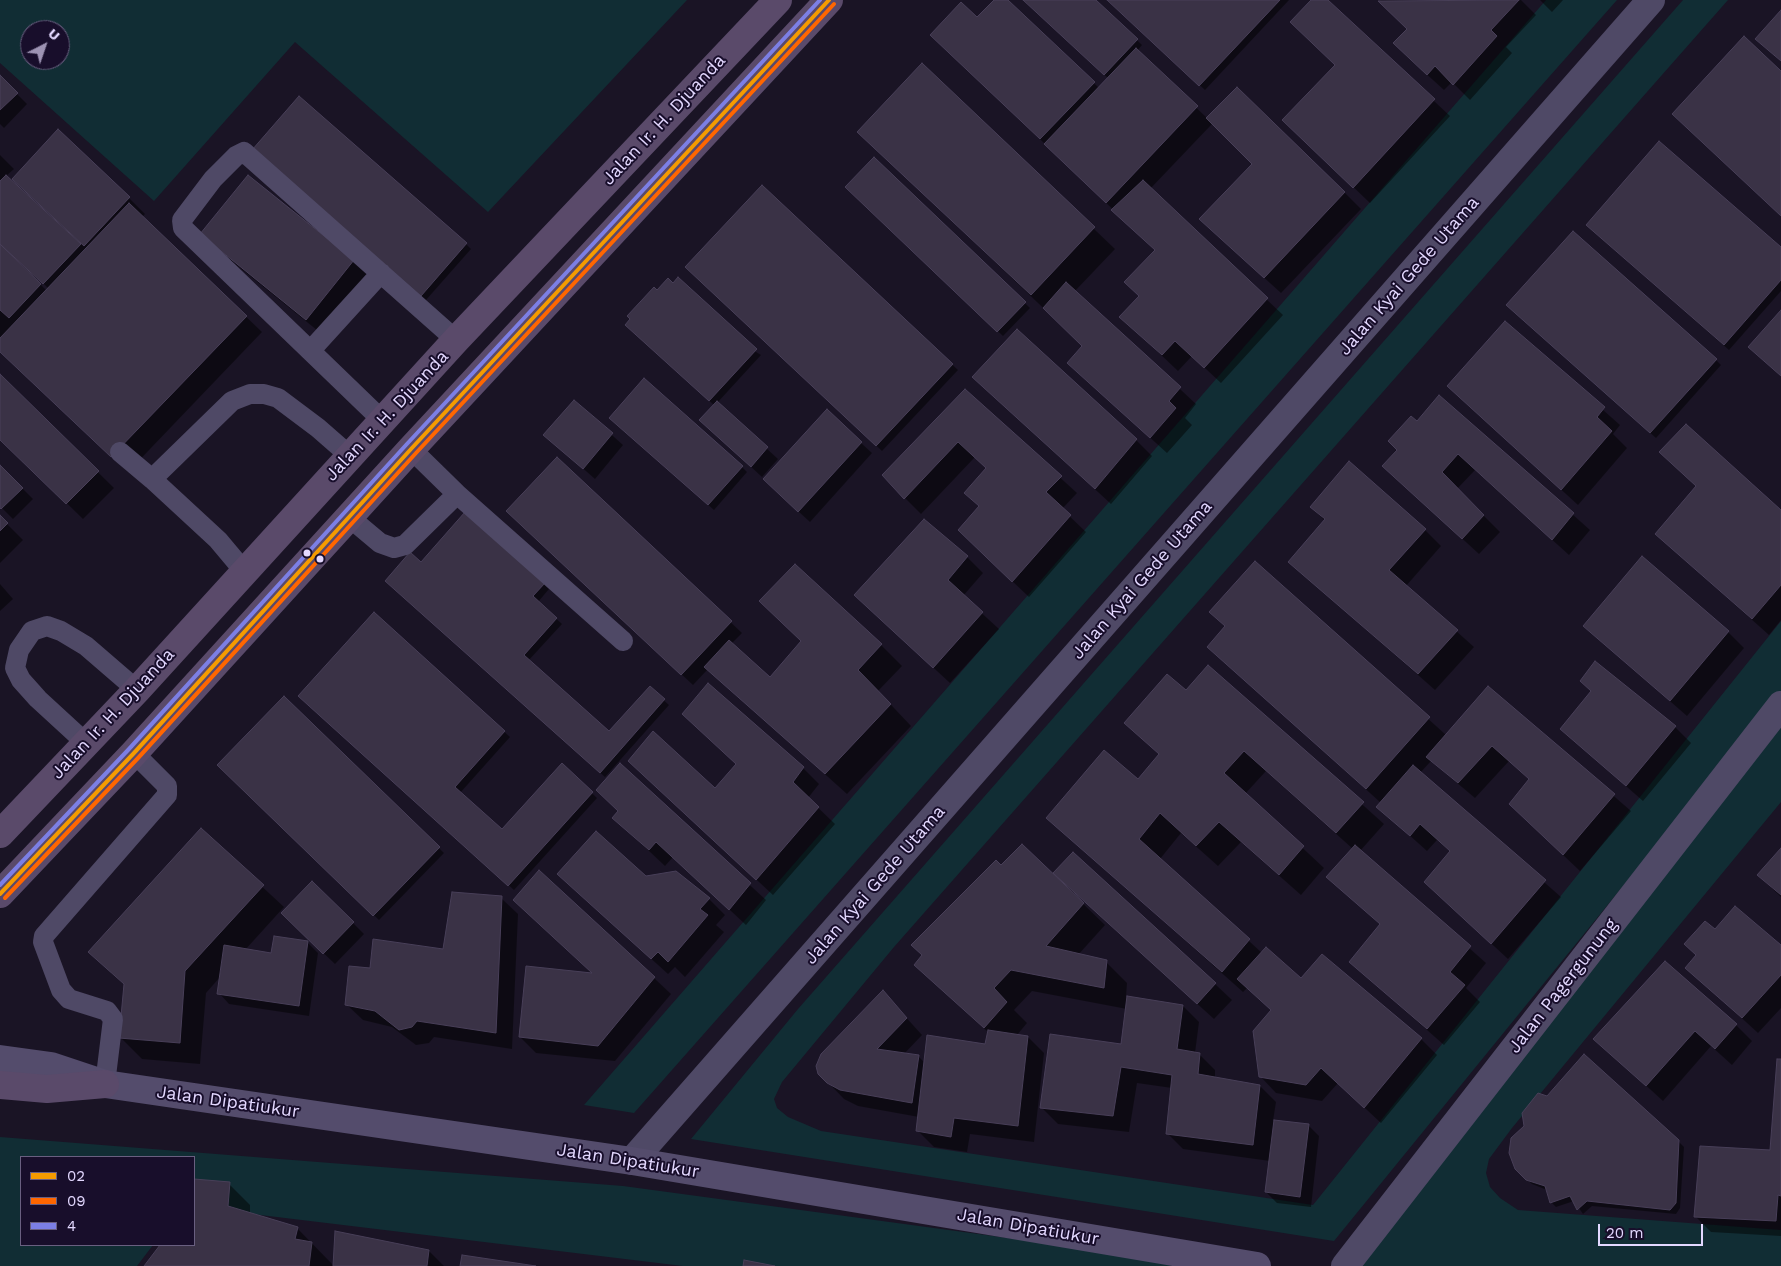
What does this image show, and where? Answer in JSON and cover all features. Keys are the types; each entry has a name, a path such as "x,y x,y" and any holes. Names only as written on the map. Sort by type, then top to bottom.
{"main road":[{"name":"Jalan Ir. H. Djuanda","path":"0,834 137,690 456,340 778,0"},
{"path":"0,894 134,753 411,449 829,0"},
{"name":"Jalan Dipatiukur","path":"0,1059 51,1066 105,1084 632,1161 1257,1266"},
{"path":"0,1085 47,1089 105,1084"}],"street":[{"name":"Jalan Kyai Gede Utama","path":"632,1161 1651,0"},
{"name":"Jalan Pagergunung","path":"1345,1266 1781,705"}],"lane":[{"path":"383,421 183,228 182,220 213,179 236,156 244,152 456,340"},
{"path":"311,350 381,273"},
{"path":"152,479 232,402 250,394 264,394 278,398 318,428 350,456"},
{"path":"411,449 457,494 623,641"},
{"path":"120,452 218,540 244,571"},
{"path":"349,518 376,540 394,548 405,545 457,494"},
{"path":"87,744 38,699 21,680 15,668 19,650 32,631 47,626 61,631 86,646 137,690"},
{"path":"105,1084 113,1019 106,1011 69,998 61,990 43,942 44,936 166,795 167,786 134,753"}],"green space":[{"path":"0,0 687,0 488,212 295,42 154,201 0,63"},
{"path":"1546,0 1617,0 634,1113 584,1105"},
{"path":"1683,0 1728,0 894,947 782,1082 774,1099 777,1108 788,1117 821,1131 1313,1205 1781,621 1781,692 1334,1241 691,1139 798,1009"},
{"path":"1781,724 1781,802 1512,1128 1489,1159 1486,1173 1490,1187 1500,1198 1518,1210 1781,1230 1781,1266 1347,1266"},
{"path":"0,1137 623,1186 1215,1266 683,1266 195,1207 195,1156 20,1156 20,1246 152,1246 137,1266 0,1266"}],"building":[{"path":"994,0 1008,0 1095,82 1040,139 930,35 961,2 977,17"},
{"path":"1023,0 1096,0 1138,39 1104,75"},
{"path":"1107,0 1280,0 1199,86"},
{"path":"1311,0 1328,0 1435,99 1353,188 1282,120 1335,65 1290,22"},
{"path":"1519,0 1491,30 1497,36 1453,85 1435,66 1427,75 1393,43 1407,29 1378,1"},
{"path":"1781,10 1781,61 1755,39"},
{"path":"1744,36 1781,71 1781,216 1672,114"},
{"path":"1136,48 1198,106 1106,203 1044,144"},
{"path":"922,63 1095,227 1031,295 857,132"},
{"path":"0,75 18,93 0,110"},
{"path":"1237,87 1345,192 1264,278 1199,219 1252,164 1206,118"},
{"path":"299,96 467,243 421,296 252,150"},
{"path":"58,129 130,197 84,246 12,179"},
{"path":"1659,141 1781,247 1781,280 1724,345 1586,225"},
{"path":"874,157 1026,302 997,332 845,187"},
{"path":"6,175 81,244 43,284 0,244 0,181"},
{"path":"248,175 354,260 306,320 200,234"},
{"path":"1143,180 1268,298 1204,368 1175,341 1162,355 1119,317 1139,296 1124,282 1155,250 1111,210"},
{"path":"762,185 953,364 876,446 685,267"},
{"path":"129,203 247,316 111,457 0,352 0,338"},
{"path":"1573,231 1717,359 1650,433 1506,305"},
{"path":"0,244 41,284 9,318 0,310"},
{"path":"678,277 757,349 709,401 625,325 630,319 627,316 654,287 657,290 668,278 673,283"},
{"path":"1066,282 1181,387 1169,401 1176,408 1150,438 1067,363 1082,346 1043,308"},
{"path":"1781,310 1781,376 1748,347"},
{"path":"1505,321 1605,407 1597,417 1612,431 1561,490 1447,386"},
{"path":"1017,329 1137,439 1095,489 972,377"},
{"path":"0,374 99,471 66,504 0,440"},
{"path":"644,378 743,466 708,505 609,418"},
{"path":"965,389 1062,476 1046,492 1071,515 1012,582 958,530 979,506 964,493 986,468 958,442 904,499 882,475"},
{"path":"1439,395 1574,513 1552,540 1458,454 1442,472 1484,515 1462,539 1382,466 1397,450 1388,441 1411,416 1417,421"},
{"path":"574,400 613,433 583,469 543,435"},
{"path":"717,401 768,447 751,467 699,420"},
{"path":"827,409 862,442 798,512 763,479"},
{"path":"1686,424 1781,510 1781,585 1752,619 1655,534 1696,486 1659,452"},
{"path":"557,457 732,621 681,675 506,511"},
{"path":"1349,461 1426,529 1389,570 1458,630 1418,674 1288,562 1325,519 1310,507"},
{"path":"0,465 23,488 1,509 0,508"},
{"path":"465,512 545,583 533,596 557,618 524,655 609,731 650,686 665,699 600,773 385,581 410,552 421,562"},
{"path":"0,515 8,523 0,531"},
{"path":"924,519 968,556 948,580 983,612 933,668 854,595"},
{"path":"1642,556 1729,631 1670,701 1583,626"},
{"path":"1255,561 1430,717 1366,789 1207,647 1225,626 1209,612"},
{"path":"795,564 882,644 858,670 891,704 825,774 704,667 729,640 770,677 801,641 759,601"},
{"path":"374,612 505,731 455,787 502,829 562,763 593,792 508,886 298,696"},
{"path":"1595,661 1676,726 1626,786 1560,729 1591,691 1580,681"},
{"path":"1208,665 1364,802 1336,833 1244,751 1224,773 1304,846 1279,875 1219,822 1196,846 1160,813 1139,839 1250,939 1222,972 1046,818 1104,750 1138,779 1159,754 1124,723 1167,674 1186,690"},
{"path":"708,683 804,767 793,782 819,807 756,880 628,761 653,731 715,788 736,764 682,714"},
{"path":"1488,686 1615,794 1563,855 1509,804 1529,779 1492,746 1458,783 1426,757"},
{"path":"284,696 440,847 373,916 217,765"},
{"path":"620,763 751,883 729,910 656,842 649,850 612,818 618,811 596,790"},
{"path":"1413,765 1546,880 1491,944 1424,882 1450,851 1420,824 1410,836 1376,807"},
{"path":"201,828 264,885 185,971 180,1043 119,1038 124,984 88,952"},
{"path":"596,831 646,876 676,871 710,898 700,909 708,915 668,962 658,952 651,959 557,874"},
{"path":"1022,844 1084,903 1046,946 1107,960 1104,988 1011,970 994,988 1007,1002 984,1028 914,965 922,955 911,945 996,860 1001,865"},
{"path":"1355,845 1471,946 1450,972 1465,985 1427,1029 1349,962 1380,924 1326,877"},
{"path":"1781,848 1781,895 1757,875"},
{"path":"1073,852 1216,983 1197,1004 1053,873"},
{"path":"539,870 655,977 598,1046 519,1037 526,966 592,973 513,900"},
{"path":"312,881 354,922 323,954 281,913"},
{"path":"452,892 502,896 496,1033 417,1021 412,1027 399,1030 375,1011 345,1005 349,966 370,968 373,939 443,949"},
{"path":"1735,906 1781,945 1781,975 1742,1018 1685,968 1696,955 1684,944 1705,921 1715,929"},
{"path":"274,936 308,941 299,1006 217,994 224,945 271,953"},
{"path":"1266,947 1301,978 1322,954 1422,1038 1364,1108 1321,1068 1306,1085 1259,1077 1253,1031 1271,1010 1237,979"},
{"path":"1665,961 1737,1024 1715,1049 1695,1031 1646,1086 1593,1039"},
{"path":"883,990 907,1018 877,1049 919,1055 912,1103 840,1090 827,1083 818,1074 816,1066 821,1054"},
{"path":"1127,996 1183,1005 1177,1049 1200,1053 1198,1074 1260,1085 1253,1145 1166,1134 1172,1075 1121,1067 1113,1116 1040,1108 1050,1034 1121,1044"},
{"path":"988,1030 1028,1036 1018,1126 954,1118 951,1137 916,1131 927,1035 985,1044"},
{"path":"1584,1054 1679,1140 1676,1203 1670,1210 1587,1201 1577,1210 1570,1196 1550,1203 1545,1186 1526,1180 1515,1169 1509,1153 1511,1138 1524,1126 1522,1113 1538,1093 1547,1096"},
{"path":"1777,1059 1781,1059 1781,1196 1778,1195 1776,1221 1694,1217 1700,1146 1770,1150"},
{"path":"1274,1120 1309,1124 1300,1197 1265,1192"},
{"path":"195,1179 230,1182 228,1206 298,1227 295,1239 312,1242 309,1266 144,1266 159,1246 195,1246"},
{"path":"335,1231 429,1250 427,1266 333,1266"},
{"path":"462,1255 536,1266 460,1266"},
{"path":"744,1260 775,1266 743,1266"}],"transit line":[{"name":"4","path":"0,885 129,749 406,445 820,0"},
{"name":"02","path":"0,894 134,753 411,449 829,0"},
{"name":"09","path":"5,898 139,757 416,453 834,4"}]}
